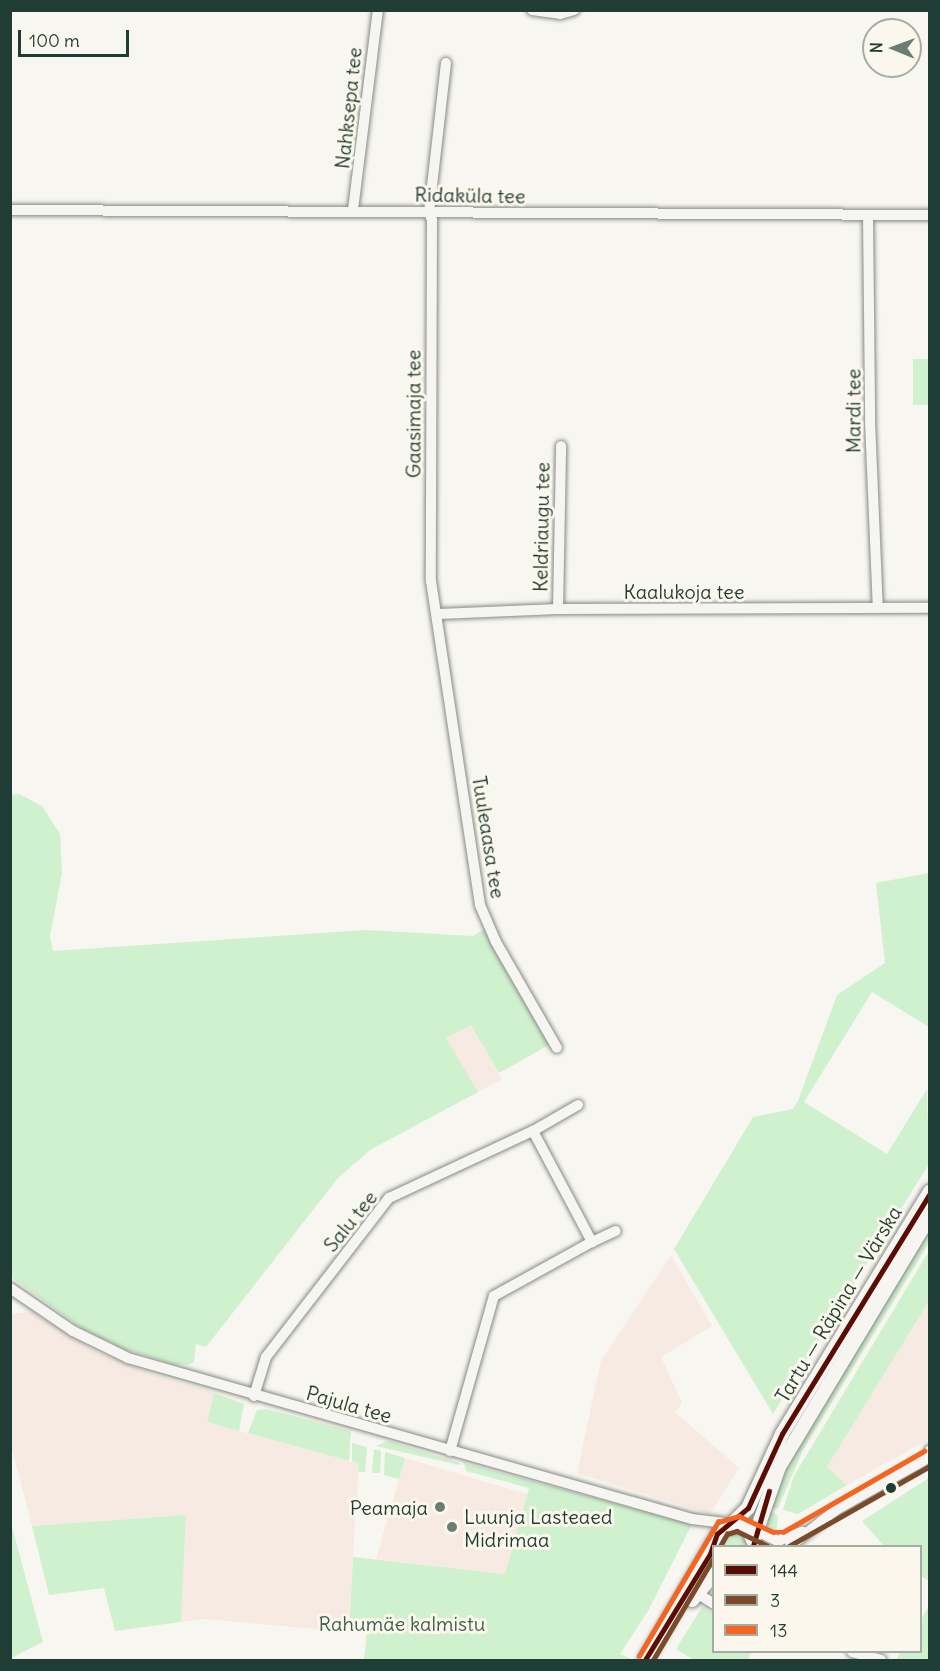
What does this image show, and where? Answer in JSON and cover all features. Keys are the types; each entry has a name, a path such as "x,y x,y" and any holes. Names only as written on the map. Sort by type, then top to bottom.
{"main road":[{"name":"Tartu — Räpina — Värska","path":"785,1443 930,1192"},
{"name":"Tartu — Räpina — Värska","path":"785,1443 930,1216"},
{"path":"715,1544 722,1528 732,1524 748,1508 785,1443"},
{"path":"732,1524 753,1536 785,1443"},
{"path":"645,1660 712,1549"},
{"path":"655,1660 697,1593 712,1576"}],"street":[{"name":"Nahksepa tee","path":"353,210 378,10"},
{"path":"532,10 574,10"},
{"name":"Gaasimaja tee","path":"439,614 431,581 432,220 429,213 446,63"},
{"name":"Ridaküla tee","path":"10,210 353,210 429,213 930,215"},
{"name":"Mardi tee","path":"868,215 870,422 878,608"},
{"name":"Keldriaugu tee","path":"558,609 561,446"},
{"name":"Kaalukoja tee","path":"439,614 558,609 930,608"},
{"name":"Tuuleaasa tee","path":"439,614 480,905 496,942 557,1048"},
{"name":"Salu tee","path":"254,1396 266,1357 389,1198 533,1131 578,1105"},
{"path":"533,1131 592,1242"},
{"path":"450,1451 494,1296 616,1231"},
{"name":"Pajula tee","path":"10,1288 73,1331 128,1358 254,1396 692,1519 732,1524"},
{"path":"791,1545 810,1529 861,1494 929,1456"},
{"path":"692,1519 707,1528 715,1544"},
{"path":"753,1536 778,1541 810,1529"},
{"path":"697,1593 712,1603"},
{"path":"856,1653 881,1660"}],"shaded area":[{"path":"471,1024 502,1079 476,1093 446,1038"},
{"path":"671,1255 712,1326 661,1357 682,1403 675,1412 739,1468 710,1514 577,1473 601,1361"},
{"path":"929,1301 929,1439 847,1485 827,1467"},
{"path":"32,1312 95,1351 149,1373 214,1393 207,1422 359,1464 348,1632 205,1619 181,1622 186,1515 32,1526 11,1445 10,1314"},
{"name":"Luunja Lasteaed Midrimaa","path":"405,1458 527,1494 505,1574 376,1559"}],"green space":[{"path":"913,359 929,359 929,405 913,405"},
{"path":"19,794 42,806 60,834 62,873 50,936 53,951 366,930 473,936 488,927 554,1042 499,1073 471,1025 446,1038 478,1092 370,1150 338,1178 206,1347 196,1344 194,1362 188,1365 173,1364 124,1349 83,1329 11,1277 10,795"},
{"path":"929,873 929,1027 872,992 804,1102 887,1154 927,1089 929,1164 773,1414 674,1249 753,1117 793,1109 837,995 885,963 876,883"},
{"path":"929,1226 929,1243 803,1450 778,1508 770,1508 782,1473"},
{"path":"929,1251 929,1301 827,1467 847,1485 798,1514 783,1510 794,1476"},
{"path":"214,1393 244,1404 239,1431 207,1422"},
{"path":"266,1409 351,1431 349,1461 248,1433 257,1410"},
{"path":"388,1441 460,1463 459,1465 376,1446"},
{"path":"352,1443 367,1447 365,1472 358,1472 359,1464 352,1461"},
{"path":"374,1449 381,1451 380,1473 372,1473"},
{"path":"385,1452 405,1458 399,1479 384,1475"},
{"name":"Rahumäe kalmistu","path":"464,1463 692,1524 648,1611 620,1654 633,1660 364,1660 367,1631 349,1630 353,1557 505,1574 529,1488 466,1471"},
{"path":"929,1478 929,1581 922,1577 922,1545 883,1545 862,1521"},
{"path":"770,1511 778,1516 776,1535 768,1525"},
{"path":"186,1515 181,1622 115,1631 104,1588 49,1595 32,1526"},
{"path":"11,1523 43,1642 10,1658"},
{"path":"742,1531 749,1545 720,1545 726,1532"},
{"path":"929,1605 929,1660 896,1660 900,1653 922,1653 922,1618"},
{"path":"702,1607 712,1612 712,1653 751,1653 748,1660 694,1660 676,1649"}],"transit line":[{"name":"144","path":"713,1545 717,1534 748,1508 782,1434 930,1193"},
{"name":"13","path":"639,1656 718,1522 739,1516 774,1532 783,1532 924,1451"},
{"name":"3","path":"791,1545 930,1466"},
{"name":"144","path":"753,1545 769,1491"},
{"name":"3","path":"721,1545 727,1534 737,1531 766,1545"},
{"name":"144","path":"645,1660 712,1548"},
{"name":"3","path":"653,1660 712,1560"}],"place":[{"name":"Peamaja","path":"440,1507"},
{"name":"Luunja Lasteaed Midrimaa","path":"452,1527"}]}
